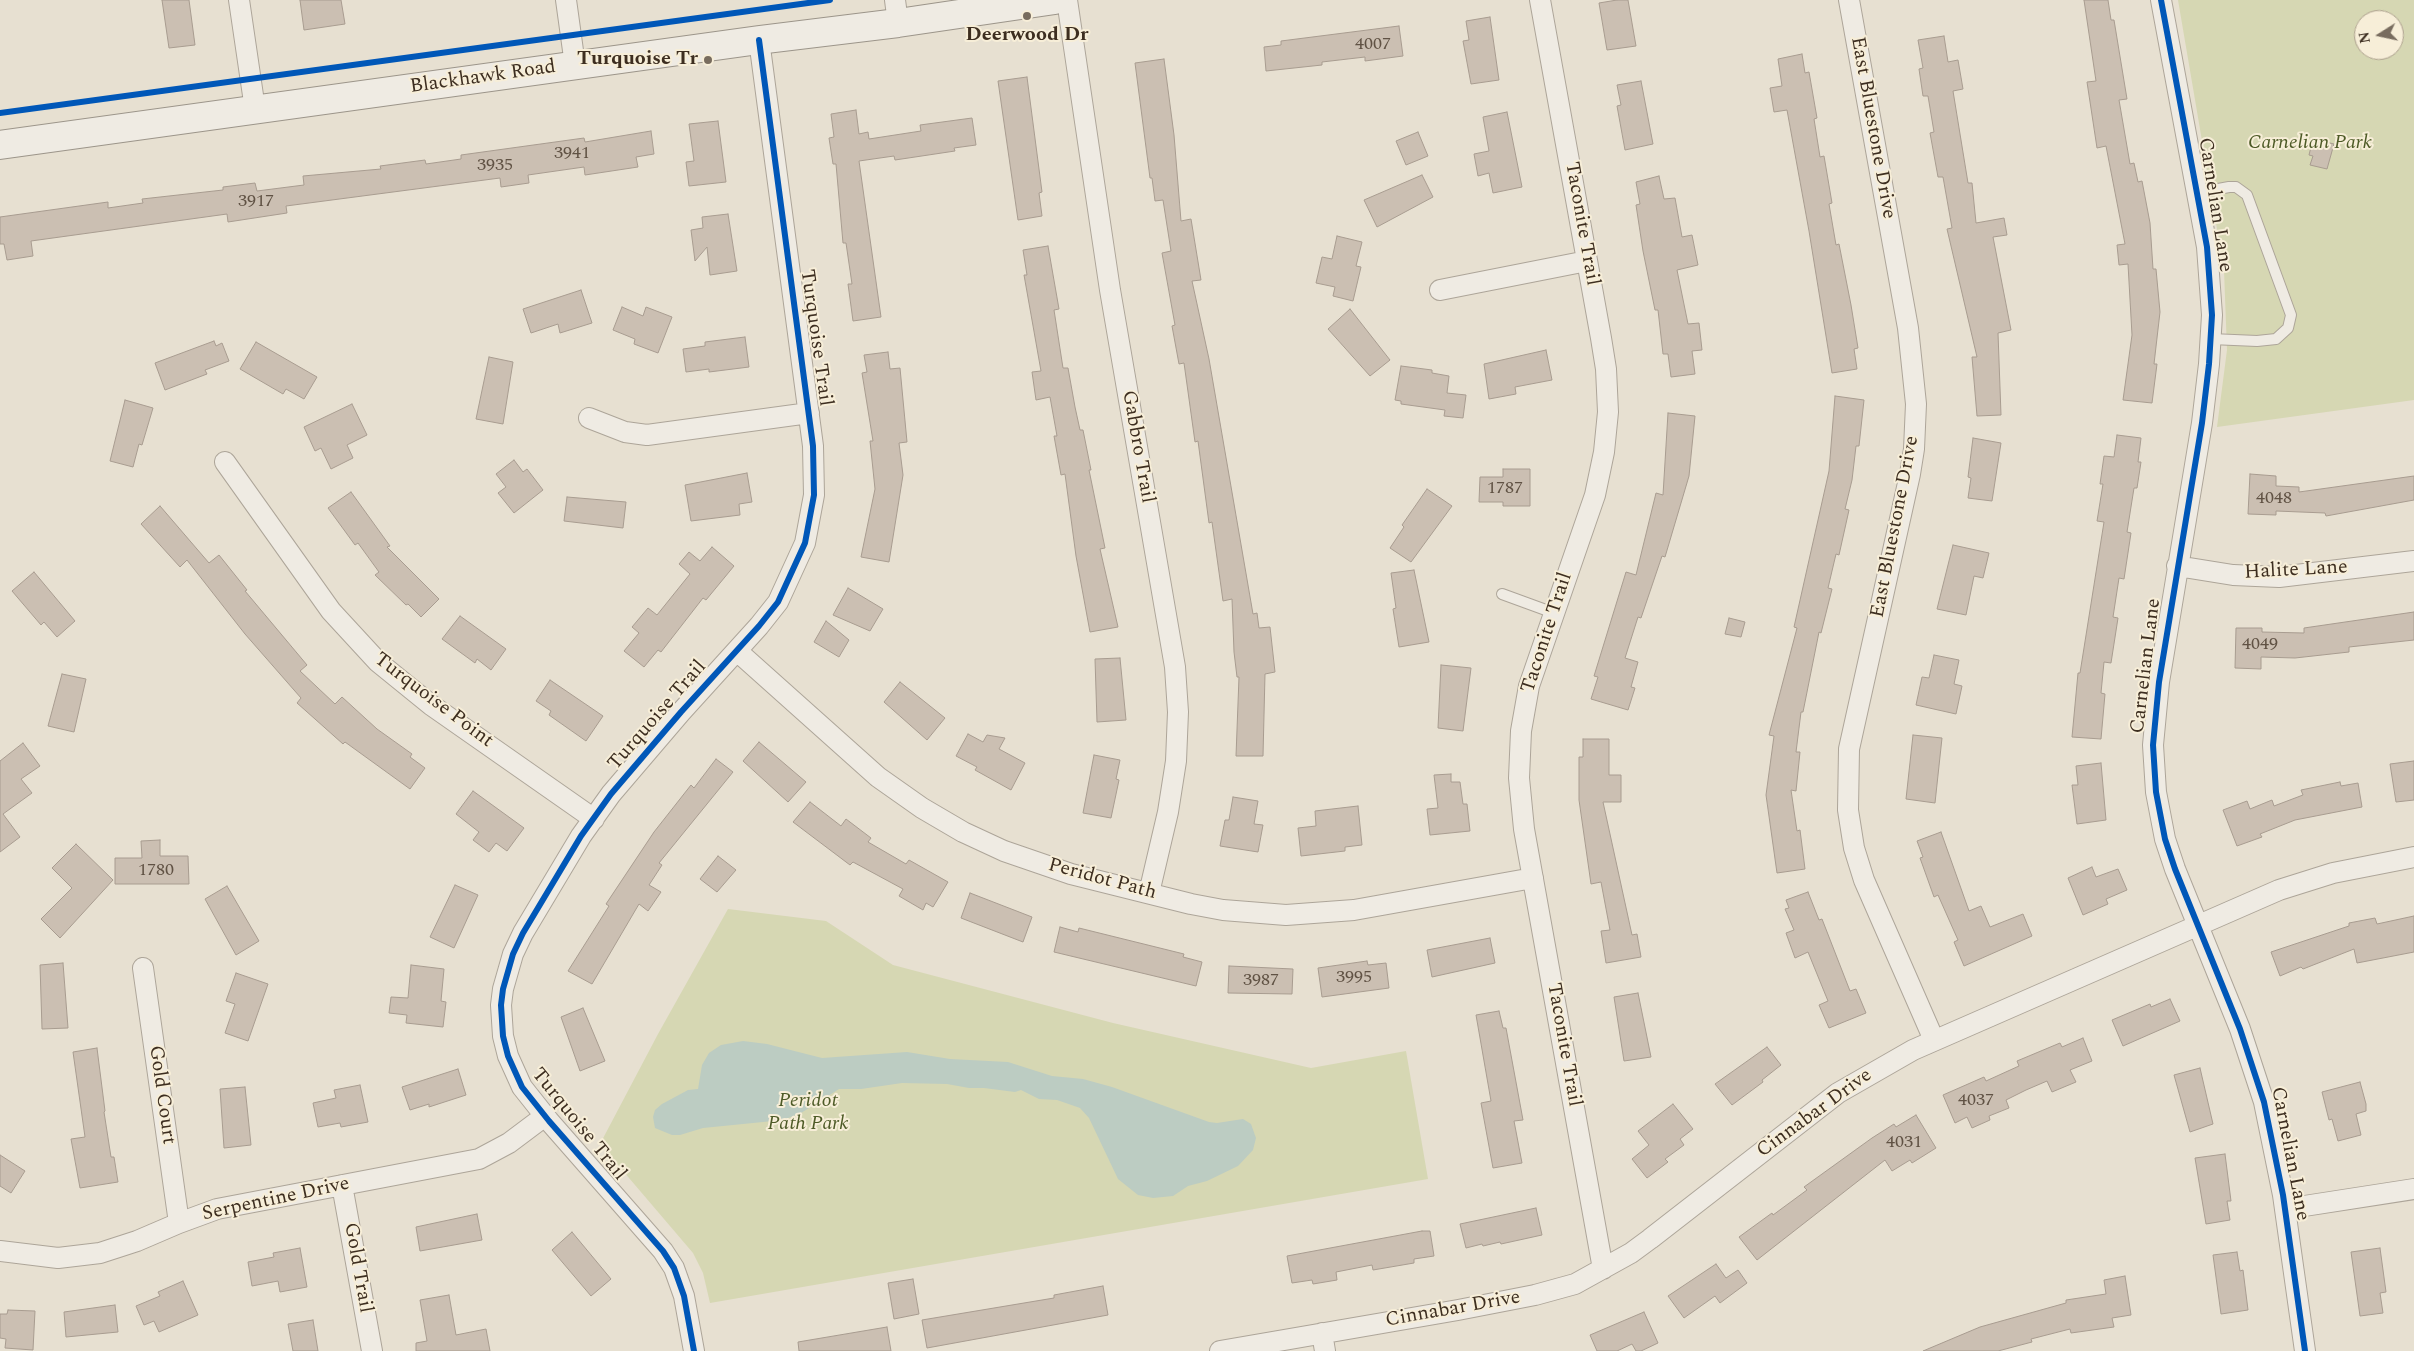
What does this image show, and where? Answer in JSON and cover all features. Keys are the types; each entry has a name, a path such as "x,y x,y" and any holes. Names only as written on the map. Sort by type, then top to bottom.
{"street":[{"path":"240,0 254,109"},
{"path":"566,0 575,65"},
{"name":"Blackhawk Road","path":"0,145 759,40 896,12 1055,0"},
{"name":"Gabbro Trail","path":"1067,0 1110,290 1175,667 1178,712 1176,761 1168,812 1149,893"},
{"name":"Taconite Trail","path":"1540,0 1606,370 1608,391 1606,434 1595,495 1529,686 1520,740 1521,804 1603,1269"},
{"name":"East Bluestone Drive","path":"1849,0 1908,328 1916,404 1915,442 1910,474 1849,749 1848,810 1854,848 1864,880 1934,1040"},
{"name":"Carnelian Lane","path":"2162,0 2210,272 2211,339 2202,424 2158,682 2154,735 2154,768 2165,839 2197,926 2240,1029 2257,1079 2270,1129 2285,1209 2305,1351"},
{"name":"Turquoise Trail","path":"694,1351 684,1296 674,1268 658,1245 544,1116 522,1087 508,1056 501,1020 503,989 513,954 523,933 594,819 611,794 778,602 805,543 813,503 814,471 809,413 759,40"},
{"path":"1440,290 1587,262"},
{"path":"589,418 625,432 647,435 809,413"},
{"name":"Turquoise Point","path":"225,462 331,611 378,662 431,705 594,819"},
{"name":"Halite Lane","path":"2178,566 2233,575 2279,577 2414,561"},
{"name":"Peridot Path","path":"737,651 878,777 937,817 985,842 1020,857 1071,874 1222,910 1263,914 1309,914 1354,910 1533,878"},
{"name":"Cinnabar Drive","path":"1220,1351 1324,1342 1535,1295 1575,1284 1603,1269 1650,1239 1838,1093 1882,1066 1934,1040 2304,881 2333,873 2414,857"},
{"name":"Gold Court","path":"143,968 179,1223"},
{"name":"Serpentine Drive","path":"0,1251 39,1257 79,1257 121,1247 179,1223 242,1204 479,1159 508,1143 544,1116"},
{"name":"Gold Trail","path":"342,1185 372,1351"},
{"path":"2285,1209 2414,1189"}],"lane":[{"path":"2197,192 2236,187 2247,195 2291,315 2288,328 2276,339 2257,341 2211,339"},
{"path":"1502,594 1554,613"}],"green space":[{"name":"Carnelian Park","path":"2178,0 2414,0 2414,400 2217,427 2227,350 2224,270"},
{"name":"Peridot Path Park","path":"728,909 826,921 893,965 1113,1023 1311,1068 1406,1051 1428,1179 710,1303 703,1273 693,1253 600,1144 658,1034"}],"shaded area":[{"path":"743,1041 767,1044 822,1058 907,1052 950,1059 1008,1062 1052,1076 1083,1079 1112,1087 1209,1122 1217,1123 1243,1119 1251,1124 1256,1138 1253,1150 1238,1166 1207,1181 1188,1186 1173,1196 1153,1198 1138,1195 1118,1179 1089,1118 1080,1108 1057,1100 1039,1099 1021,1090 1015,1092 947,1084 902,1083 861,1089 839,1089 801,1113 783,1120 703,1128 680,1135 672,1135 655,1128 653,1117 655,1110 662,1104 688,1090 698,1089 702,1065 709,1053 721,1045"}],"building":[{"path":"162,0 189,0 195,45 169,48"},
{"path":"300,0 341,0 345,24 304,30"},
{"path":"1628,0 1636,46 1607,50 1599,3"},
{"path":"2084,0 2108,0 2111,20 2114,20 2127,99 2119,100 2130,164 2134,163 2138,182 2142,181 2150,223 2153,269 2156,269 2160,312 2154,364 2157,364 2152,403 2123,400 2132,335 2128,264 2119,265 2117,245 2125,244 2106,146 2097,148 2087,82 2096,81"},
{"path":"1490,17 1499,80 1471,84 1463,41 1469,40 1466,21"},
{"path":"1399,26 1403,56 1365,61 1365,57 1322,62 1322,65 1266,71 1264,47 1281,45 1281,41"},
{"path":"1944,36 1948,62 1958,60 1963,89 1953,91 1968,183 1972,183 1976,223 2004,218 2007,235 1993,237 2011,330 1998,333 2001,415 1977,416 1972,357 1977,357 1947,229 1952,228 1943,177 1938,177 1930,133 1934,132 1928,96 1923,96 1919,69 1923,68 1918,40"},
{"path":"1802,54 1805,73 1809,72 1817,118 1814,119 1820,157 1824,156 1832,203 1829,204 1836,245 1839,244 1858,348 1854,349 1857,369 1832,373 1787,110 1774,112 1770,88 1782,86 1778,59"},
{"path":"1164,59 1174,135 1181,221 1191,219 1201,280 1192,281 1209,359 1253,614 1257,613 1259,628 1270,627 1275,672 1265,674 1263,756 1236,756 1239,677 1237,677 1234,652 1232,599 1223,601 1212,522 1209,523 1198,441 1195,442 1184,363 1179,364 1172,326 1175,325 1162,253 1171,251 1163,200 1155,201 1152,178 1150,178 1135,63"},
{"path":"1027,77 1042,192 1039,193 1042,216 1018,220 998,81"},
{"path":"1641,81 1653,144 1625,150 1617,106 1621,105 1617,85"},
{"path":"856,110 859,134 868,132 869,139 921,131 920,125 972,118 976,145 954,148 955,151 895,160 894,156 859,161 881,317 853,321 848,284 852,284 846,243 843,243 836,164 833,164 829,138 834,137 831,114"},
{"path":"1507,112 1522,187 1493,193 1489,173 1478,176 1474,154 1489,151 1483,117"},
{"path":"718,121 726,182 689,186 686,162 694,161 689,124"},
{"path":"651,131 654,154 636,157 638,167 585,175 584,167 528,175 529,183 501,187 500,178 286,206 287,213 228,222 227,214 31,241 33,256 7,260 4,244 0,244 0,217 108,202 108,208 143,203 142,199 223,190 223,187 255,183 257,191 304,185 303,176 381,169 380,166 425,160 426,164 461,159 461,155 584,138 585,142"},
{"path":"1418,132 1428,156 1406,165 1396,141"},
{"path":"2313,139 2334,144 2327,169 2310,165 2313,156 2309,155"},
{"path":"1422,175 1433,197 1377,227 1364,200"},
{"path":"1659,176 1664,199 1675,198 1682,237 1692,235 1698,265 1677,270 1688,324 1699,323 1702,350 1692,351 1695,374 1671,377 1668,354 1663,354 1658,310 1655,310 1636,205 1640,204 1636,182"},
{"path":"728,214 737,271 710,275 707,247 695,261 691,230 703,228 702,217"},
{"path":"1337,236 1362,242 1356,266 1361,267 1353,301 1333,296 1335,287 1316,283 1322,257 1332,259"},
{"path":"1048,246 1059,309 1054,310 1063,368 1068,368 1080,430 1083,430 1105,548 1100,549 1118,627 1090,632 1076,556 1065,474 1061,475 1054,436 1057,436 1050,397 1036,400 1032,372 1041,371 1024,275 1027,275 1023,250"},
{"path":"581,290 592,323 560,333 558,324 531,333 523,309"},
{"path":"622,307 643,316 646,307 672,317 658,353 634,344 635,339 613,330"},
{"path":"1350,309 1390,360 1370,376 1328,329"},
{"path":"745,337 749,367 709,372 709,369 686,372 683,349 705,346 705,342"},
{"path":"214,341 216,346 222,343 229,361 205,370 207,374 165,390 155,363"},
{"path":"256,342 317,377 304,399 286,389 283,394 240,369"},
{"path":"1546,350 1552,380 1515,387 1516,394 1489,399 1484,364"},
{"path":"888,352 890,369 900,368 907,442 899,443 903,475 889,562 861,557 875,489 870,441 873,441 862,373 867,372 864,355"},
{"path":"489,357 513,362 503,424 476,419"},
{"path":"1401,366 1432,370 1432,373 1449,376 1447,393 1466,395 1463,418 1444,416 1445,410 1401,404 1401,401 1395,400"},
{"path":"1835,396 1864,400 1859,446 1856,446 1852,480 1845,509 1849,510 1839,555 1836,554 1828,588 1832,589 1821,633 1819,632 1803,712 1801,712 1796,752 1800,752 1796,791 1791,790 1797,831 1800,830 1805,869 1777,873 1766,795 1774,736 1769,735 1797,628 1794,627 1829,471"},
{"path":"125,400 153,408 142,445 139,444 133,467 110,461"},
{"path":"352,404 367,435 347,445 353,458 331,469 321,448 315,451 304,427"},
{"path":"1668,413 1695,416 1689,476 1665,557 1662,556 1641,618 1638,617 1625,658 1638,662 1631,687 1635,688 1628,710 1591,699 1598,677 1594,676 1626,572 1636,575 1656,493 1663,495"},
{"path":"2117,435 2141,438 2138,462 2141,462 2137,488 2134,488 2127,532 2131,533 2124,579 2119,578 2113,617 2118,618 2111,663 2104,662 2101,693 2105,694 2101,739 2072,737 2078,673 2080,673 2104,522 2097,521 2103,484 2100,484 2104,456 2114,457"},
{"path":"1973,438 2001,443 1992,501 1968,498 1971,478 1968,477"},
{"path":"514,460 523,472 527,469 543,490 514,513 498,493 506,487 496,474"},
{"path":"1503,469 1530,469 1530,506 1503,506 1503,502 1479,502 1480,477 1503,477"},
{"path":"747,473 752,502 739,504 740,515 691,521 685,485"},
{"path":"2250,474 2276,476 2276,486 2299,487 2299,492 2414,476 2414,500 2326,516 2325,513 2276,511 2276,515 2248,514"},
{"path":"1427,489 1452,506 1411,562 1390,548 1404,527 1402,525"},
{"path":"351,492 390,546 387,547 439,599 421,617 375,575 379,572 358,543 355,545 328,508"},
{"path":"567,497 626,502 623,528 564,521"},
{"path":"160,506 209,563 219,555 247,590 245,591 307,665 300,671 335,704 342,697 377,729 412,754 410,757 425,768 410,789 345,742 343,744 297,703 301,698 245,634 187,560 180,567 141,524"},
{"path":"1953,545 1989,553 1983,578 1974,576 1966,615 1937,609"},
{"path":"712,547 734,566 706,600 703,598 661,652 658,650 644,667 624,651 639,633 632,627 648,608 657,615 690,574 679,564 689,552 700,561"},
{"path":"1414,570 1429,642 1399,647 1393,609 1396,608 1391,573"},
{"path":"34,572 75,621 57,637 44,622 41,625 12,591"},
{"path":"848,588 883,609 870,631 833,615"},
{"path":"2414,612 2414,640 2349,647 2349,652 2295,658 2261,657 2261,669 2235,668 2236,628 2262,628 2262,632 2304,633 2304,628"},
{"path":"460,616 506,649 491,670 477,659 475,663 442,639"},
{"path":"1729,618 1745,622 1741,637 1725,634"},
{"path":"826,621 849,640 839,657 814,642"},
{"path":"1934,655 1959,660 1954,684 1962,686 1956,714 1916,705 1922,677 1929,678"},
{"path":"1120,658 1126,720 1097,722 1095,659"},
{"path":"1441,665 1471,668 1463,731 1438,728"},
{"path":"62,674 86,679 74,732 48,726"},
{"path":"550,680 603,716 586,741 549,715 551,711 536,701"},
{"path":"900,682 945,718 927,740 884,702"},
{"path":"968,734 983,742 987,735 1005,738 999,749 1025,763 1011,790 975,770 977,767 956,756"},
{"path":"1913,735 1942,738 1935,803 1906,799"},
{"path":"1583,739 1609,739 1609,775 1621,775 1621,802 1603,802 1632,935 1637,934 1641,957 1606,963 1601,931 1610,930 1601,882 1591,884 1579,800 1579,757 1583,757"},
{"path":"759,742 806,782 788,802 743,761"},
{"path":"23,743 40,766 21,779 32,793 3,814 20,837 0,852 0,761"},
{"path":"1094,755 1120,760 1116,779 1119,780 1111,818 1083,813"},
{"path":"716,759 733,772 659,863 662,865 649,885 661,892 648,911 639,904 592,984 568,971 609,906 606,904 654,832 691,785 694,788"},
{"path":"2414,761 2414,800 2396,802 2390,764"},
{"path":"2101,763 2106,820 2077,824 2072,785 2078,785 2076,766"},
{"path":"1451,774 1451,782 1460,782 1463,804 1467,804 1470,831 1430,835 1427,809 1438,808 1434,775"},
{"path":"2340,782 2341,786 2358,783 2362,807 2295,820 2260,834 2262,837 2237,846 2223,810 2247,801 2250,809 2272,800 2274,806 2303,795 2301,790"},
{"path":"473,791 524,828 507,851 496,843 489,852 473,840 479,832 456,814"},
{"path":"1233,797 1258,801 1254,824 1263,825 1258,852 1220,846 1225,820 1229,820"},
{"path":"810,802 841,826 846,819 871,838 868,842 906,864 909,860 948,882 933,907 926,903 923,910 899,896 903,889 853,862 850,865 793,822"},
{"path":"1358,806 1362,845 1345,847 1345,851 1301,856 1298,828 1316,826 1315,811"},
{"path":"1941,832 1969,911 1981,906 1990,927 2023,914 2032,936 1964,966 1954,942 1958,940 1938,895 1934,897 1920,858 1923,857 1917,841"},
{"path":"160,840 160,856 188,856 189,884 115,884 115,858 142,858 141,841"},
{"path":"76,844 113,880 60,938 41,919 72,888 52,868"},
{"path":"718,856 736,870 717,892 700,879"},
{"path":"2092,867 2096,877 2118,869 2127,890 2106,899 2108,904 2083,915 2068,878"},
{"path":"455,885 478,895 454,948 430,937"},
{"path":"227,886 259,941 236,955 205,899"},
{"path":"1808,892 1819,920 1822,919 1850,991 1856,989 1866,1013 1829,1028 1819,1005 1828,1001 1808,952 1795,958 1786,933 1794,930 1785,909 1789,908 1786,900"},
{"path":"970,893 1032,917 1023,942 961,918"},
{"path":"2414,916 2414,952 2357,963 2354,949 2280,976 2271,952 2349,926 2349,923 2375,918 2377,924"},
{"path":"1060,927 1078,932 1079,928 1184,954 1183,957 1202,962 1196,986 1054,952"},
{"path":"1490,938 1495,963 1432,977 1427,950"},
{"path":"1367,961 1368,965 1386,963 1389,988 1322,997 1318,968"},
{"path":"63,963 68,1028 42,1029 40,965"},
{"path":"411,965 444,969 441,1001 446,1002 443,1027 406,1023 407,1015 389,1013 391,997 408,998"},
{"path":"1229,966 1293,969 1292,994 1228,993"},
{"path":"236,973 268,984 248,1041 225,1033 235,1004 226,1001"},
{"path":"1638,993 1651,1057 1624,1061 1614,997"},
{"path":"2170,999 2180,1021 2123,1046 2112,1020 2150,1004 2151,1007"},
{"path":"583,1008 605,1061 580,1071 561,1017"},
{"path":"1499,1011 1503,1028 1506,1028 1523,1120 1514,1121 1522,1163 1493,1168 1481,1103 1491,1101 1476,1015"},
{"path":"2083,1038 2092,1061 2070,1070 2076,1082 2052,1092 2047,1081 2006,1100 2009,1108 1989,1116 1990,1120 1972,1128 1967,1117 1955,1123 1943,1095 1984,1077 1986,1081 2019,1066 2017,1061 2060,1043 2062,1047"},
{"path":"1767,1047 1781,1065 1762,1080 1763,1082 1732,1105 1715,1084"},
{"path":"97,1048 111,1157 114,1157 118,1182 80,1188 71,1139 85,1137 73,1052"},
{"path":"2200,1068 2213,1124 2190,1132 2174,1075"},
{"path":"458,1069 466,1095 429,1107 429,1104 410,1110 402,1087"},
{"path":"2360,1082 2366,1104 2366,1111 2356,1114 2361,1135 2338,1141 2332,1119 2329,1120 2322,1092"},
{"path":"360,1085 368,1122 341,1127 340,1123 318,1127 313,1103 336,1098 334,1090"},
{"path":"245,1087 251,1145 224,1148 220,1089"},
{"path":"1673,1104 1693,1129 1680,1139 1684,1145 1665,1159 1668,1162 1647,1178 1632,1159 1649,1145 1638,1131"},
{"path":"1916,1115 1936,1148 1912,1163 1910,1160 1892,1171 1885,1160 1757,1260 1739,1237 1807,1190 1804,1187 1872,1138 1894,1124 1896,1127"},
{"path":"2225,1154 2231,1201 2227,1201 2230,1220 2206,1224 2195,1158"},
{"path":"0,1155 25,1171 11,1193 0,1186"},
{"path":"1536,1208 1542,1235 1501,1244 1500,1242 1483,1246 1482,1244 1466,1248 1460,1224"},
{"path":"477,1214 482,1240 420,1251 416,1227"},
{"path":"1430,1231 1434,1256 1414,1259 1414,1263 1373,1270 1372,1265 1336,1272 1337,1280 1313,1284 1312,1280 1292,1283 1287,1256"},
{"path":"572,1232 611,1279 591,1296 552,1250"},
{"path":"300,1248 307,1287 280,1292 278,1281 252,1286 248,1262 274,1257 273,1253"},
{"path":"2380,1248 2386,1292 2380,1293 2383,1313 2360,1316 2351,1252"},
{"path":"2237,1252 2240,1271 2243,1270 2248,1310 2221,1314 2213,1255"},
{"path":"1716,1264 1726,1278 1738,1270 1747,1283 1720,1303 1715,1296 1684,1318 1668,1296"},
{"path":"2125,1276 2131,1315 2112,1318 2114,1327 2071,1333 2070,1329 2031,1339 2032,1342 1998,1351 1923,1351 1980,1327 2066,1303 2066,1300 2106,1294 2104,1280"},
{"path":"913,1279 919,1314 894,1319 888,1283"},
{"path":"183,1281 198,1315 159,1332 154,1321 144,1325 136,1306 160,1296 158,1292"},
{"path":"1103,1286 1108,1315 927,1348 922,1320 1054,1298 1054,1295"},
{"path":"449,1295 456,1335 486,1329 490,1351 416,1351 416,1343 427,1341 420,1300"},
{"path":"115,1305 118,1332 66,1337 64,1312"},
{"path":"8,1310 35,1311 33,1350 5,1348 6,1339 0,1338 0,1314 7,1314"},
{"path":"1644,1312 1658,1343 1641,1351 1636,1351 1632,1344 1617,1351 1597,1351 1590,1335"},
{"path":"313,1320 318,1351 293,1351 288,1324"},
{"path":"887,1327 891,1351 799,1351 798,1342"}],"cycle path":[{"path":"0,113 830,0"},
{"path":"2161,0 2207,247 2212,315 2209,364 2202,423 2159,682 2153,745 2156,792 2165,839 2175,869 2240,1029 2264,1102 2283,1195 2305,1351"},
{"path":"694,1351 684,1296 674,1268 663,1251 549,1121 522,1087 508,1056 503,1036 501,1005 503,989 513,954 523,933 581,836 611,794 778,602 805,543 814,495 813,446 759,40"}],"place":[{"name":"Deerwood Dr","path":"1027,16"},
{"name":"Turquoise Tr","path":"708,60"}]}
